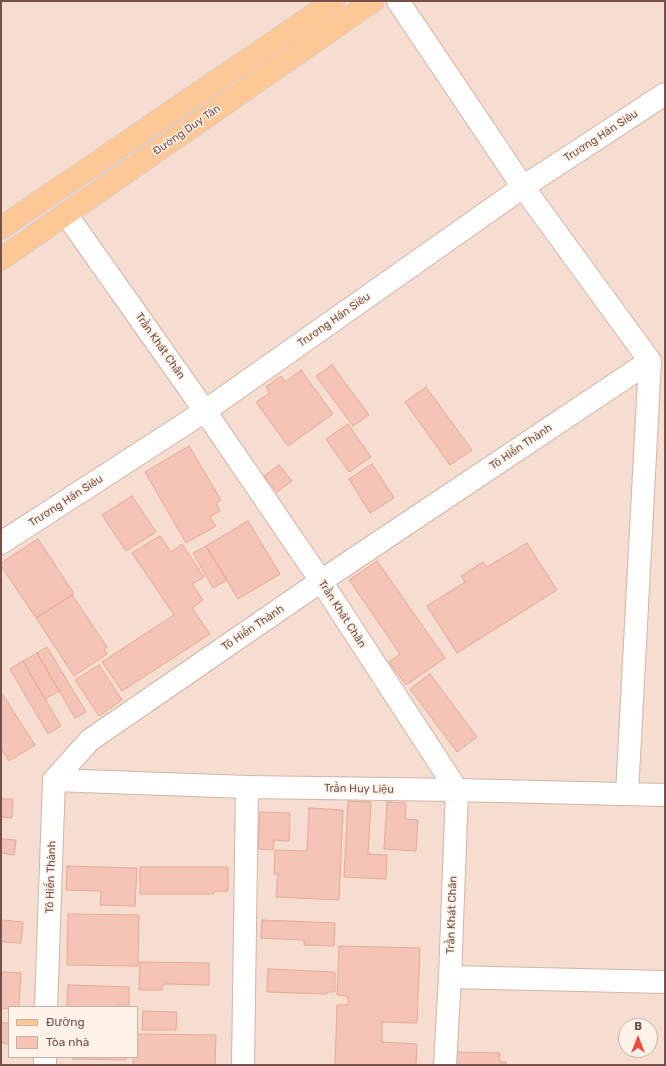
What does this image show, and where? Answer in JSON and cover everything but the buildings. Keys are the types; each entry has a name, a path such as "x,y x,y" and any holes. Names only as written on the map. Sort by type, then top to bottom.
{"main road":[{"path":"1,228 334,1"},
{"name":"Đường Duy Tân","path":"1,258 372,1"}],"street":[{"path":"398,1 523,187 657,362 627,794"},
{"name":"Trương Hán Siêu","path":"1,543 205,411 523,187 665,94"},
{"name":"Trần Khát Chân","path":"66,214 205,411 321,582 457,790 445,1065"},
{"name":"Tô Hiến Thành","path":"46,1006 54,780 90,740 321,582 657,362"},
{"name":"Trần Huy Liệu","path":"54,780 247,787 457,790 665,796"},
{"path":"243,1065 247,787"},
{"path":"450,977 665,982"}],"shaded area":[{"path":"1,1 665,1 665,1065 1,1065"}]}
